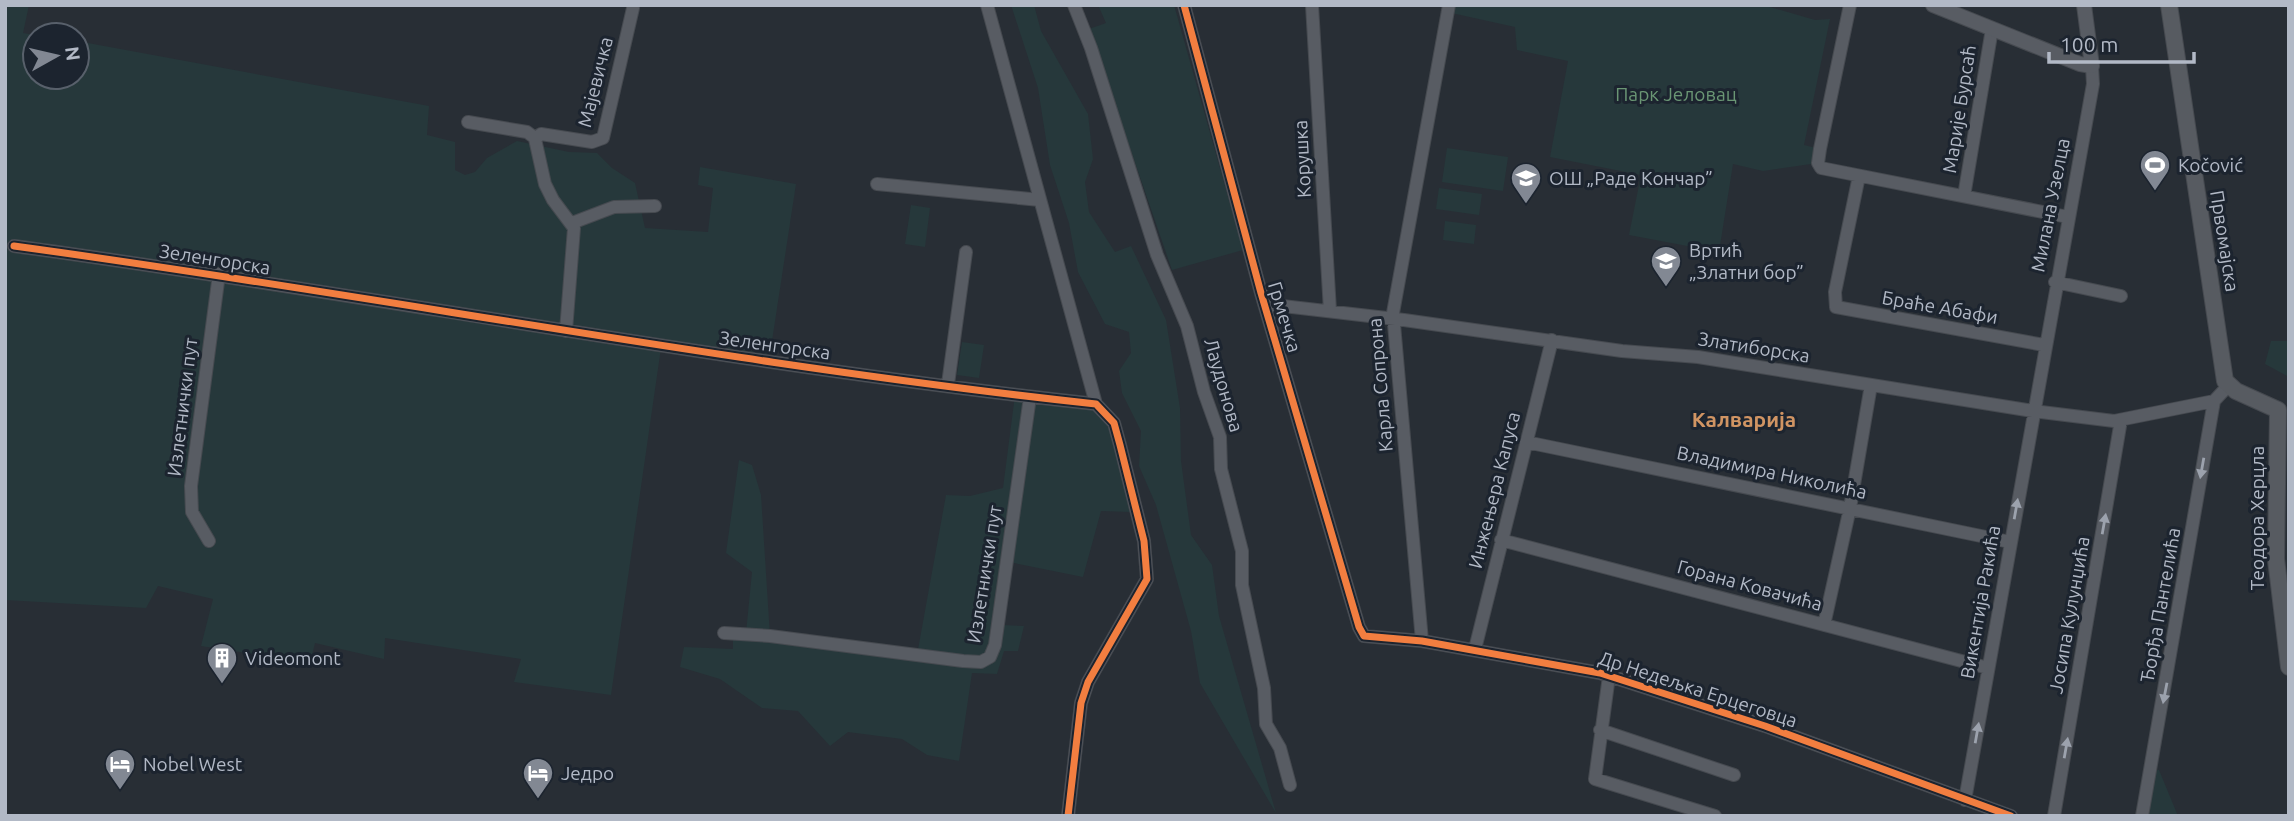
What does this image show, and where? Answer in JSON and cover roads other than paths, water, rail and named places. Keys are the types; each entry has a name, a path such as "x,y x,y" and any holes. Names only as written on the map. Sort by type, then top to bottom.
{"main road":[{"name":"Првомајска","path":"2169,5 2221,358 2228,386"},
{"path":"2228,386 2284,412"},
{"name":"Теодора Херцла","path":"2284,412 2276,559 2289,667"}],"street":[{"path":"987,5 1096,404 1114,423 1144,541 1147,579 1088,682 1081,703 1068,816"},
{"name":"Лаудонова","path":"1074,5 1091,48 1157,255 1187,326 1204,392 1220,436 1221,469 1242,551 1242,585 1264,688 1266,724 1280,748 1290,785"},
{"name":"Грмечка","path":"1184,5 1265,304 1359,627 1364,636"},
{"name":"Корушка","path":"1312,5 1330,311"},
{"name":"Карла Сопрона","path":"1422,641 1393,318 1425,124 1449,5"},
{"path":"1850,5 1818,163 1822,169 2068,216"},
{"name":"Марије Бурсаћ","path":"1934,5 2080,64 2092,66"},
{"name":"Милана Узелца","path":"2033,411 2093,84 2084,5"},
{"name":"Мајевичка","path":"468,122 527,132 535,138 541,134 597,142 603,138 634,8"},
{"name":"Марије Бурсаћ","path":"1964,196 1992,29"},
{"path":"535,138 545,184 554,202 572,223 575,233 566,331"},
{"name":"Браће Абафи","path":"1858,176 1834,300 1841,309 2044,345"},
{"path":"877,184 1040,200"},
{"path":"572,223 614,207 655,206"},
{"name":"Зеленгорска","path":"14,246 219,274 566,331 1096,404"},
{"path":"948,384 966,252"},
{"name":"Излетнички пут","path":"209,541 192,512 191,486 219,274"},
{"path":"2055,282 2121,296"},
{"name":"Златиборска","path":"1265,304 1393,318 1622,351 1698,357 2033,411 2121,420 2214,401"},
{"name":"Инжењера Капуса","path":"1475,649 1552,340"},
{"path":"1824,625 1850,508 1871,385"},
{"path":"2214,401 2228,386"},
{"name":"Излетнички пут","path":"724,634 758,635 963,661 981,662 990,657 995,645 1030,397"},
{"name":"Ђорђа Пантелића","path":"2142,816 2214,401"},
{"name":"Викентија Ракића","path":"1965,800 2033,411"},
{"name":"Јосипа Кулунџића","path":"2054,816 2121,420"},
{"name":"Владимира Николића","path":"1527,442 2010,542"},
{"name":"Горана Ковачића","path":"1501,540 1988,668"},
{"name":"Др Недељка Ерцеговца","path":"1364,636 1475,649 1609,676 1765,726 2011,816"},
{"path":"1609,676 1595,779 1715,816"},
{"path":"1600,730 1734,775"}],"place":[{"name":"Kočović","path":"2155,192"},
{"name":"ОШ „Раде Кончар”","path":"1526,205"},
{"name":"Вртић „Златни бор”","path":"1666,288"},
{"name":"Videomont","path":"222,685"},
{"name":"Nobel West","path":"120,791"},
{"name":"Једро","path":"538,800"}],"district":[{"name":"Калварија","path":"1744,420"}],"park label":[{"name":"Парк Јеловац","path":"1676,94"}]}
